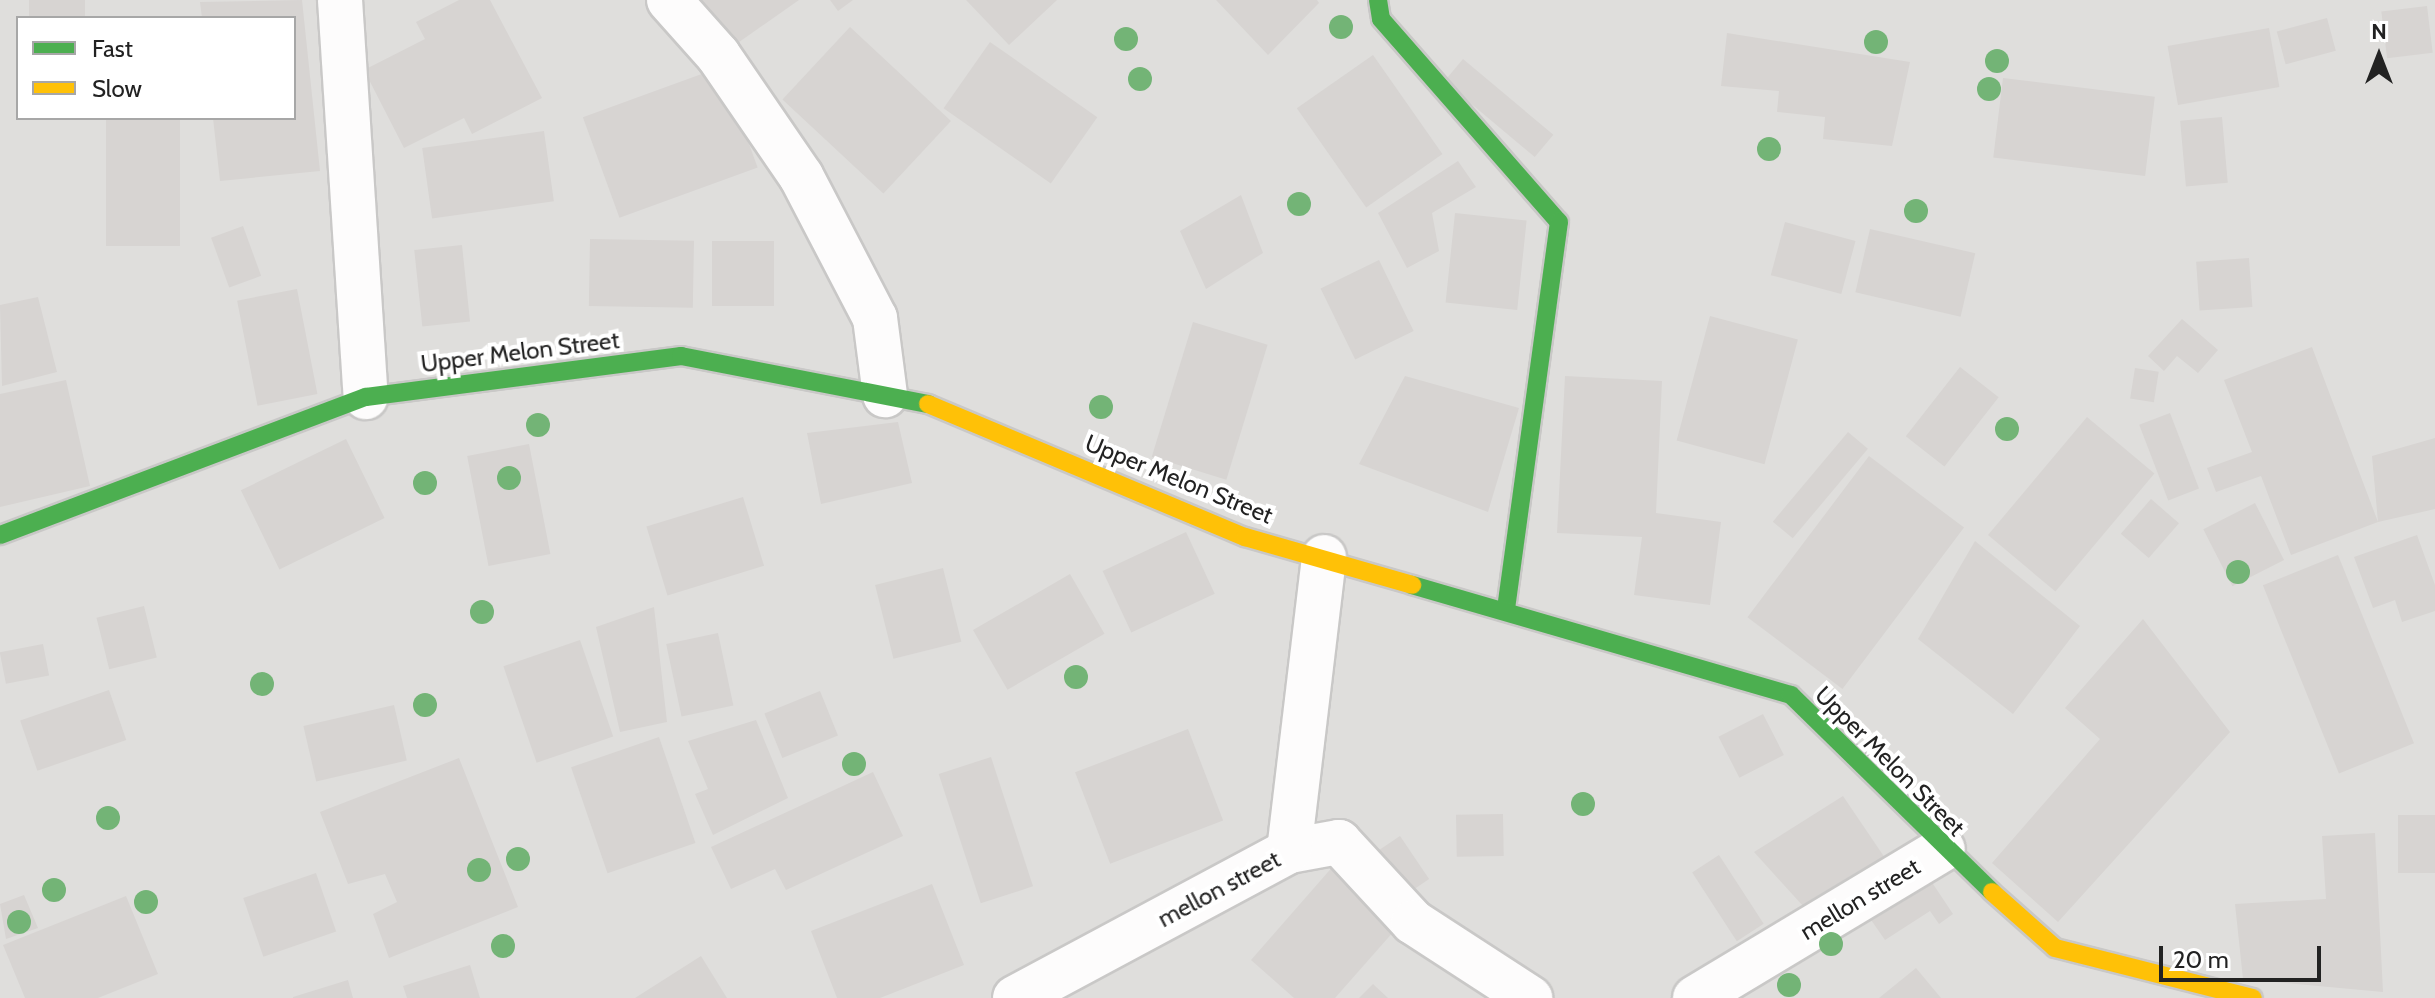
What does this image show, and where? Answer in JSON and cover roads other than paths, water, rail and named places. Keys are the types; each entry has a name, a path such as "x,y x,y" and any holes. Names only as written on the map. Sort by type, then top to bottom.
{"street":[{"path":"340,0 366,397"},
{"path":"669,0 718,55 801,176 875,318 885,395"},
{"path":"1378,0 1381,19 1559,222 1506,609"},
{"name":"Upper Melon Street","path":"0,535 366,397 681,356 951,408 1245,537 1506,609 1791,695 1943,849 2055,948 2253,998"},
{"name":"mellon street","path":"1015,998 1289,851 1324,557"},
{"path":"1289,851 1339,842 1413,922 1530,998"},
{"name":"mellon street","path":"1695,998 1943,849"}]}
